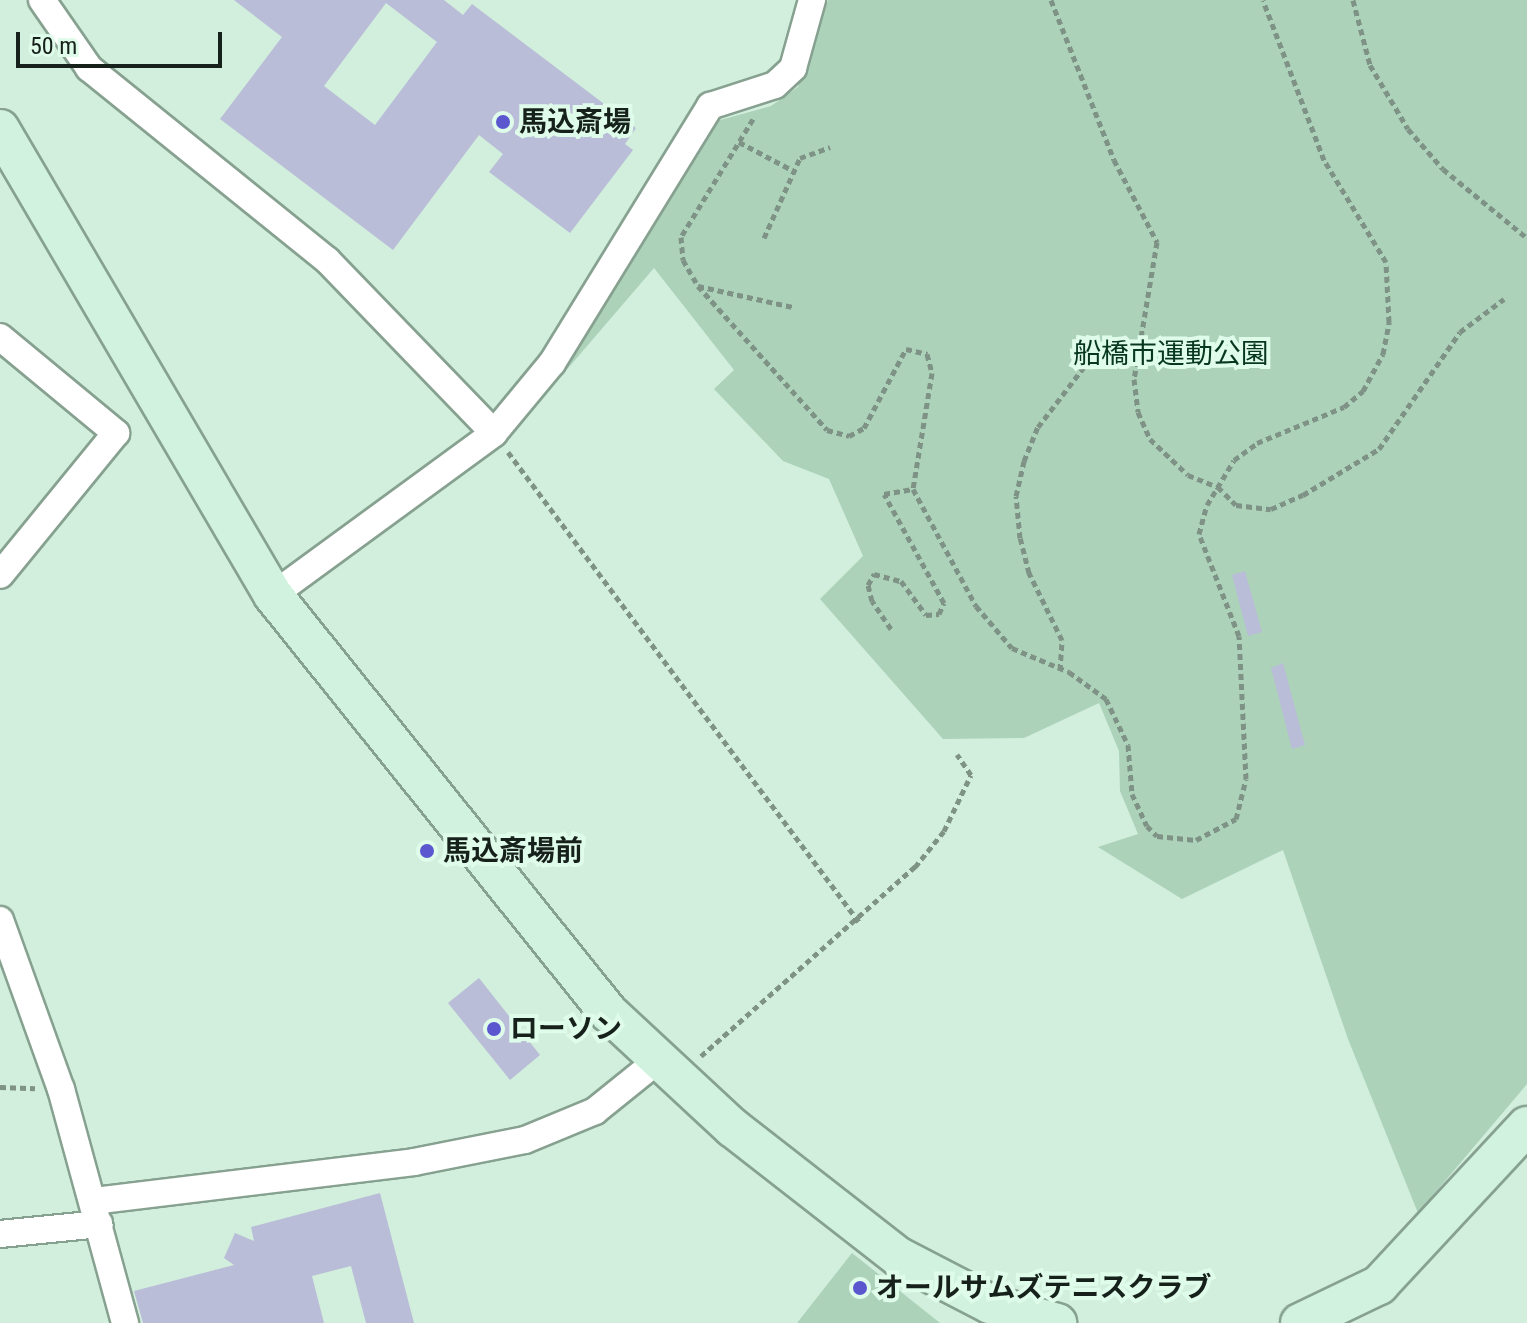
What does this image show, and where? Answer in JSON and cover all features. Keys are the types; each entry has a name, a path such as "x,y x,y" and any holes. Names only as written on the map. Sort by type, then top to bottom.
{"street":[{"path":"42,0 89,68 327,260 494,433"},
{"path":"273,595 494,433 552,363 710,106 775,85 793,68 812,0"},
{"path":"0,129 273,595 599,1000 666,1069 899,1257 990,1304 1057,1323"},
{"path":"0,337 116,433 0,575"},
{"path":"0,920 61,1089 125,1323"},
{"path":"0,1234 97,1212 414,1162 525,1140 595,1111 666,1069"},
{"path":"1300,1323 1342,1307 1391,1276 1525,1142"}],"path":[{"path":"1051,0 1114,160 1157,242 1138,357 1138,412 1150,439 1188,475 1218,487 1236,505 1271,509 1379,449 1460,332 1504,299"},
{"path":"775,85 681,237 683,260 698,286 827,430 849,436 864,428 906,349 927,354 932,373 913,489 994,631 1012,648 1060,670 1106,699 1121,723 1132,794 1157,836 1196,840 1236,819 1246,779 1239,636 1199,534 1218,487 1234,460 1257,443 1344,407 1363,391 1383,354 1389,322 1386,262 1324,160 1263,0"},
{"path":"1353,0 1370,65 1408,129 1443,169 1527,238"},
{"path":"739,142 792,170"},
{"path":"764,238 800,158 830,147"},
{"path":"698,286 793,307"},
{"path":"1060,670 1062,640 1029,573 1020,538 1016,496 1024,461 1038,427 1090,359 1138,357"},
{"path":"494,433 859,922"},
{"path":"891,629 872,601 868,585 874,574 901,581 926,615 939,614 944,603 884,494 913,489"},
{"path":"666,1069 859,922 944,831 971,775 957,754"}],"green space":[{"name":"船橋市運動公園","path":"828,0 1527,0 1527,1084 1418,1213 1348,1039 1283,850 1182,899 1098,847 1138,834 1120,791 1119,751 1099,703 1024,738 943,739 820,599 863,556 829,479 783,461 714,389 734,370 654,268 557,381 713,122 771,106 798,87"},
{"name":"オールサムズテニスクラブ","path":"852,1253 940,1323 797,1323"}],"building":[{"name":"馬込斎場","path":"234,0 444,0 463,15 472,4 636,128 625,144 633,150 570,233 489,172 503,154 479,135 393,250 220,119 282,37","holes":["386,3 437,42 375,125 324,86"]},
{"path":"1245,571 1262,632 1248,636 1232,575"},
{"path":"1283,663 1305,745 1292,749 1271,668"},
{"name":"ローソン","path":"479,978 540,1055 510,1080 448,1003"},
{"path":"380,1193 414,1323 366,1323 351,1266 312,1276 324,1323 143,1323 134,1291 234,1265 224,1258 235,1233 254,1241 251,1227"}],"place":[{"name":"馬込斎場","path":"503,122"},
{"name":"馬込斎場前","path":"427,851"},
{"name":"ローソン","path":"494,1029"},
{"name":"オールサムズテニスクラブ","path":"860,1288"}]}
